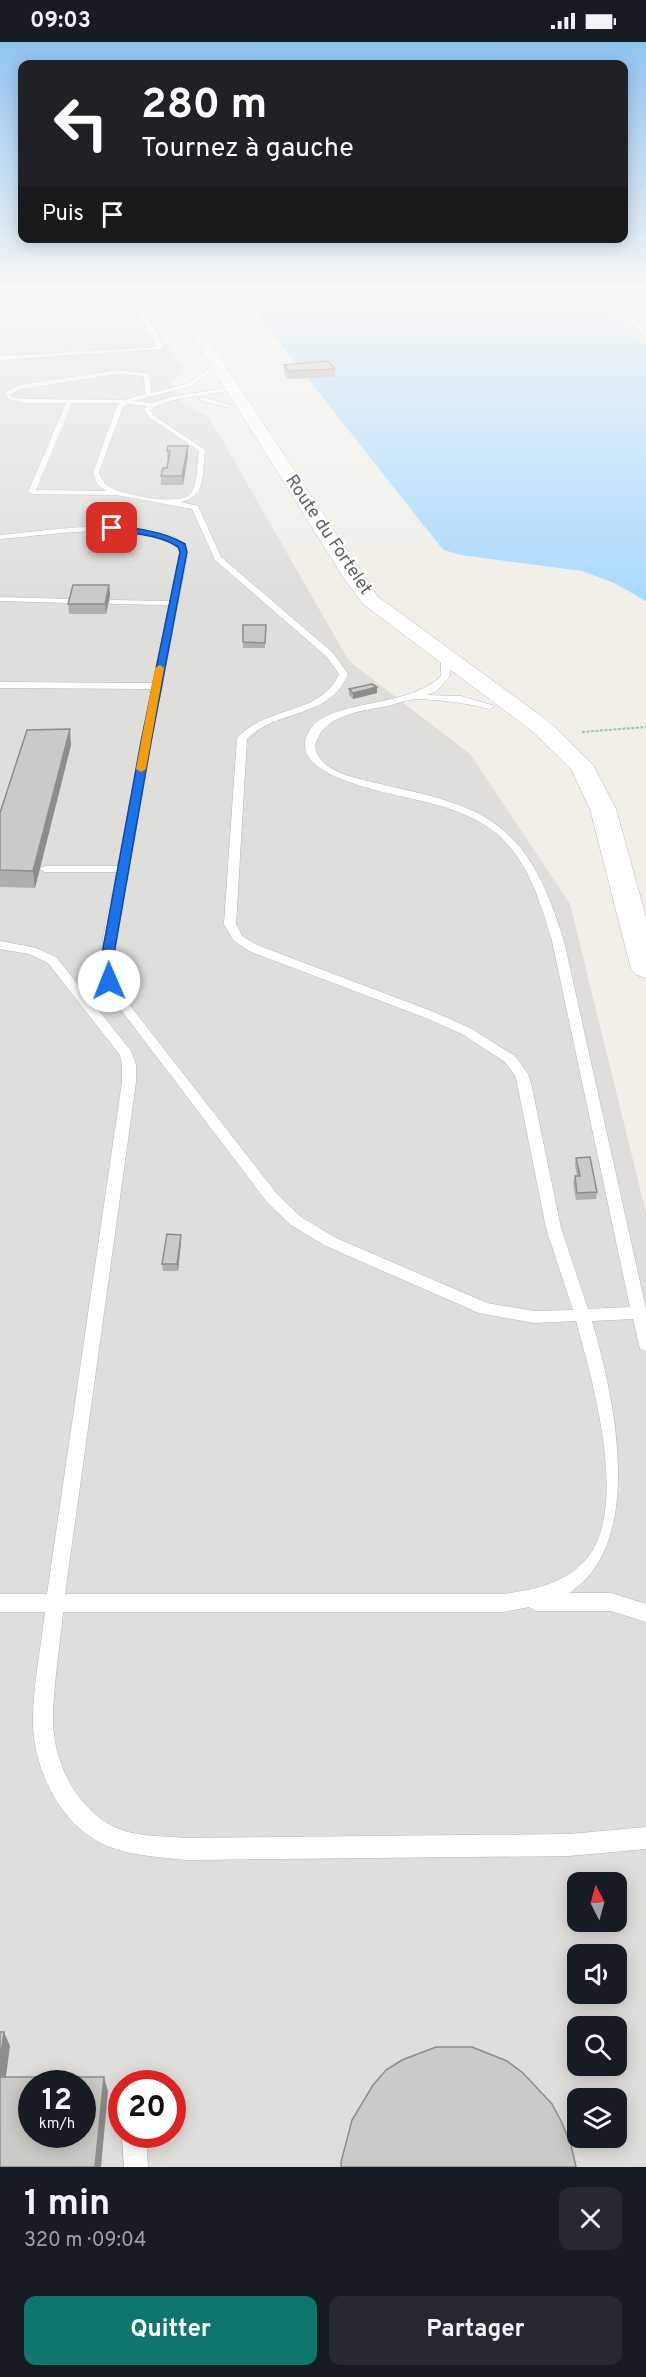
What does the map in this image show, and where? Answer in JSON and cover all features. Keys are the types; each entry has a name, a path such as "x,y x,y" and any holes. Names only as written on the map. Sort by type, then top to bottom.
{"main road":[{"name":"Route du Fortelet","path":"227,394 349,597 370,619 552,736 575,758 591,782 603,809 646,969"},
{"name":"Route du Fortelet","path":"446,666 490,706 544,749 567,772 589,804 612,848"}],"lane":[{"path":"8,394 10,398 20,401 126,402 151,405 178,394"},
{"path":"116,493 98,481 96,472 116,411 126,402 148,394"},
{"path":"179,394 205,399 226,394"},
{"path":"70,401 32,492 116,493 173,501 197,510 218,558 330,655 344,674 338,688 321,700 255,727 242,738 229,916 232,931 244,944 253,948 439,1018 487,1043 510,1059 521,1074 554,1230 582,1315 606,1415 614,1462 615,1500 610,1531 604,1549 579,1577 544,1596 503,1603"},
{"path":"151,405 147,411 148,414 202,450 196,492 190,498 173,501"},
{"path":"0,537 120,528 147,532 176,541 182,546 183,552 156,686 107,970 112,989 126,1010 284,1211 331,1242 485,1309 516,1315 639,1313"},
{"path":"0,599 69,601"},
{"path":"111,602 172,603"},
{"path":"446,666 434,689 413,697 330,719 313,734 309,743 310,750 323,766 340,776 461,810 485,820 510,842 533,875 543,895 558,941 646,1345"},
{"path":"0,685 156,686"},
{"path":"413,697 451,698 490,706"},
{"path":"45,869 123,869"},
{"path":"0,945 38,952 52,960 126,1054 129,1065 127,1094 55,1602 43,1722 51,1767 70,1805 85,1820 109,1836 130,1843 186,1849 569,1845 646,1838"},
{"path":"0,1603 611,1602 646,1613"},
{"path":"135,2148 136,2167"}],"path":[{"path":"552,736 646,727"}],"shaded area":[{"path":"0,394 175,394 180,404 209,417 349,661 470,754 570,904 646,1213 646,2167 0,2167"}],"water":[{"path":"320,394 646,394 646,601 614,583 582,571 461,555 444,550"}],"building":[{"path":"168,446 188,446 182,476 161,476 163,468 167,468 170,451 167,451"},
{"path":"73,585 109,585 105,604 68,604"},
{"path":"243,625 266,625 265,643 243,642"},
{"path":"372,684 377,687 353,693 349,689"},
{"path":"70,729 33,871 0,870 0,813 27,730"},
{"path":"590,1157 597,1192 577,1193 575,1176 580,1176 576,1158"},
{"path":"167,1234 181,1235 177,1264 162,1264"},
{"path":"0,2032 4,2032 0,2061"},
{"path":"436,2047 472,2047 507,2061 523,2073 552,2104 567,2135 567,2148 572,2148 576,2167 341,2167 352,2120 373,2085 386,2070 402,2060"},
{"path":"0,2077 18,2077 18,2148 96,2148 96,2077 104,2077 95,2167 0,2167"}],"slow traffic":[{"path":"141,769 160,668"}],"route":[{"path":"109,981 107,970 109,948 183,552 182,546 176,541 147,532 112,528"}]}
